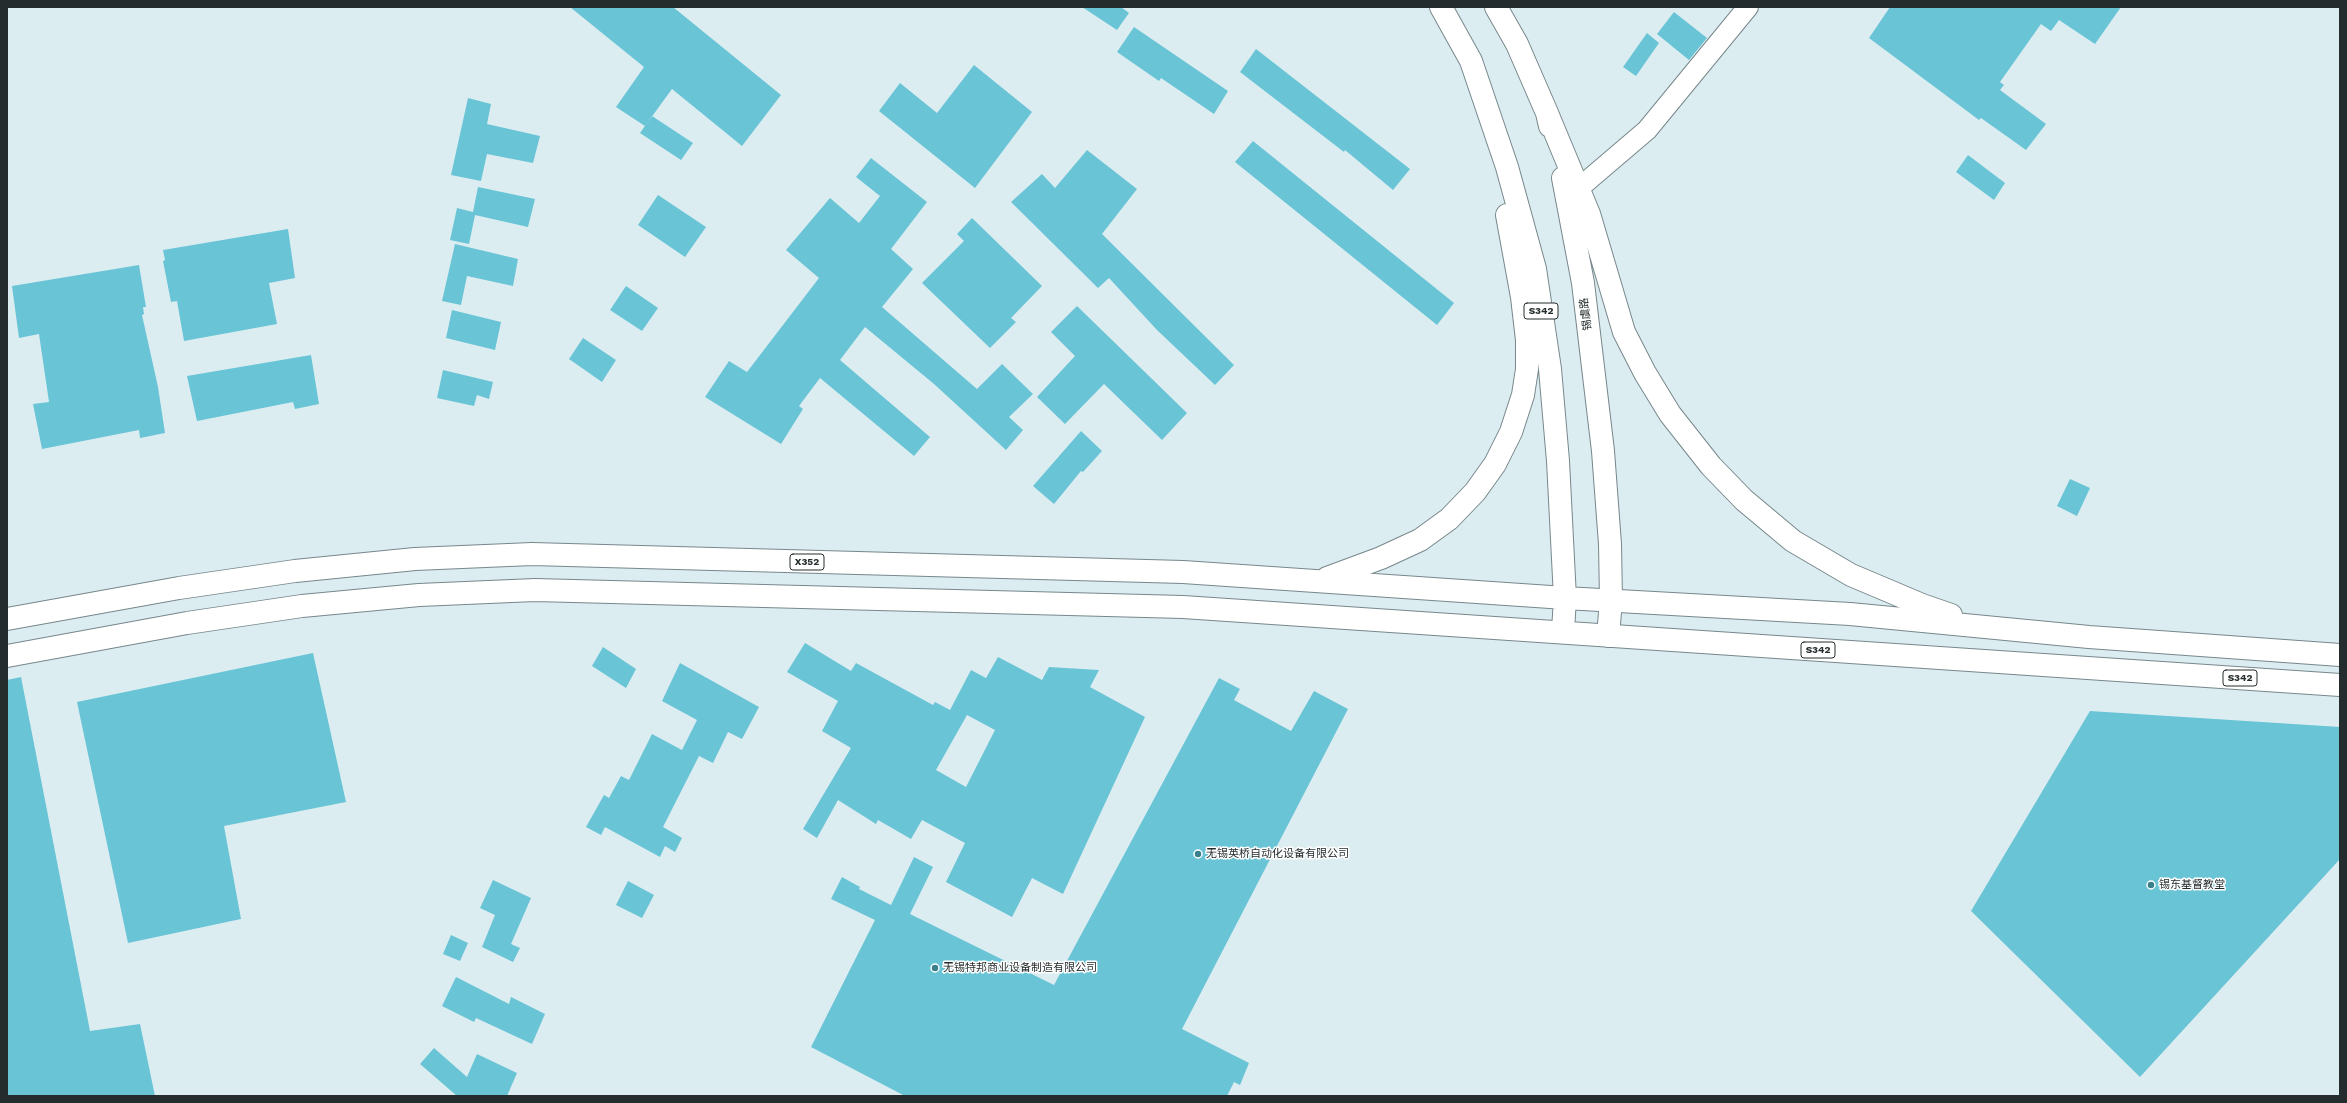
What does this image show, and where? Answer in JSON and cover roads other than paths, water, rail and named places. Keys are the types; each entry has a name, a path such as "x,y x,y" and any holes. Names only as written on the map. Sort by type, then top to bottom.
{"main road":[{"name":"S342","path":"1441,7 1471,61 1507,168 1535,270 1550,369 1559,476 1565,598 1563,632 2073,668 2340,684"},
{"name":"锡虞路","path":"1496,7 1517,44 1547,113 1569,201 1583,283 1603,451 1610,544 1611,600 1608,636"},
{"path":"1547,113 1589,214 1624,332 1645,373 1670,414 1711,466 1744,500 1793,541 1851,575 1922,605 1988,627"},
{"path":"1319,581 1381,558 1420,540 1449,519 1475,492 1495,464 1511,432 1523,395 1527,369 1527,340 1522,298 1508,219 1507,168"},
{"name":"X352","path":"7,619 178,588 295,571 415,559 532,554 1183,572 1611,600"},
{"path":"7,656 187,623 302,606 419,595 535,590 1183,607 1563,632"},
{"path":"1611,600 1850,614 2089,637 2340,655"}],"street":[{"path":"1579,188 1647,130 1748,7"}],"place":[{"name":"无锡英桥自动化设备有限公司","path":"1198,854"},
{"name":"锡东基督教堂","path":"2151,885"},
{"name":"无锡特邦商业设备制造有限公司","path":"935,968"}]}
